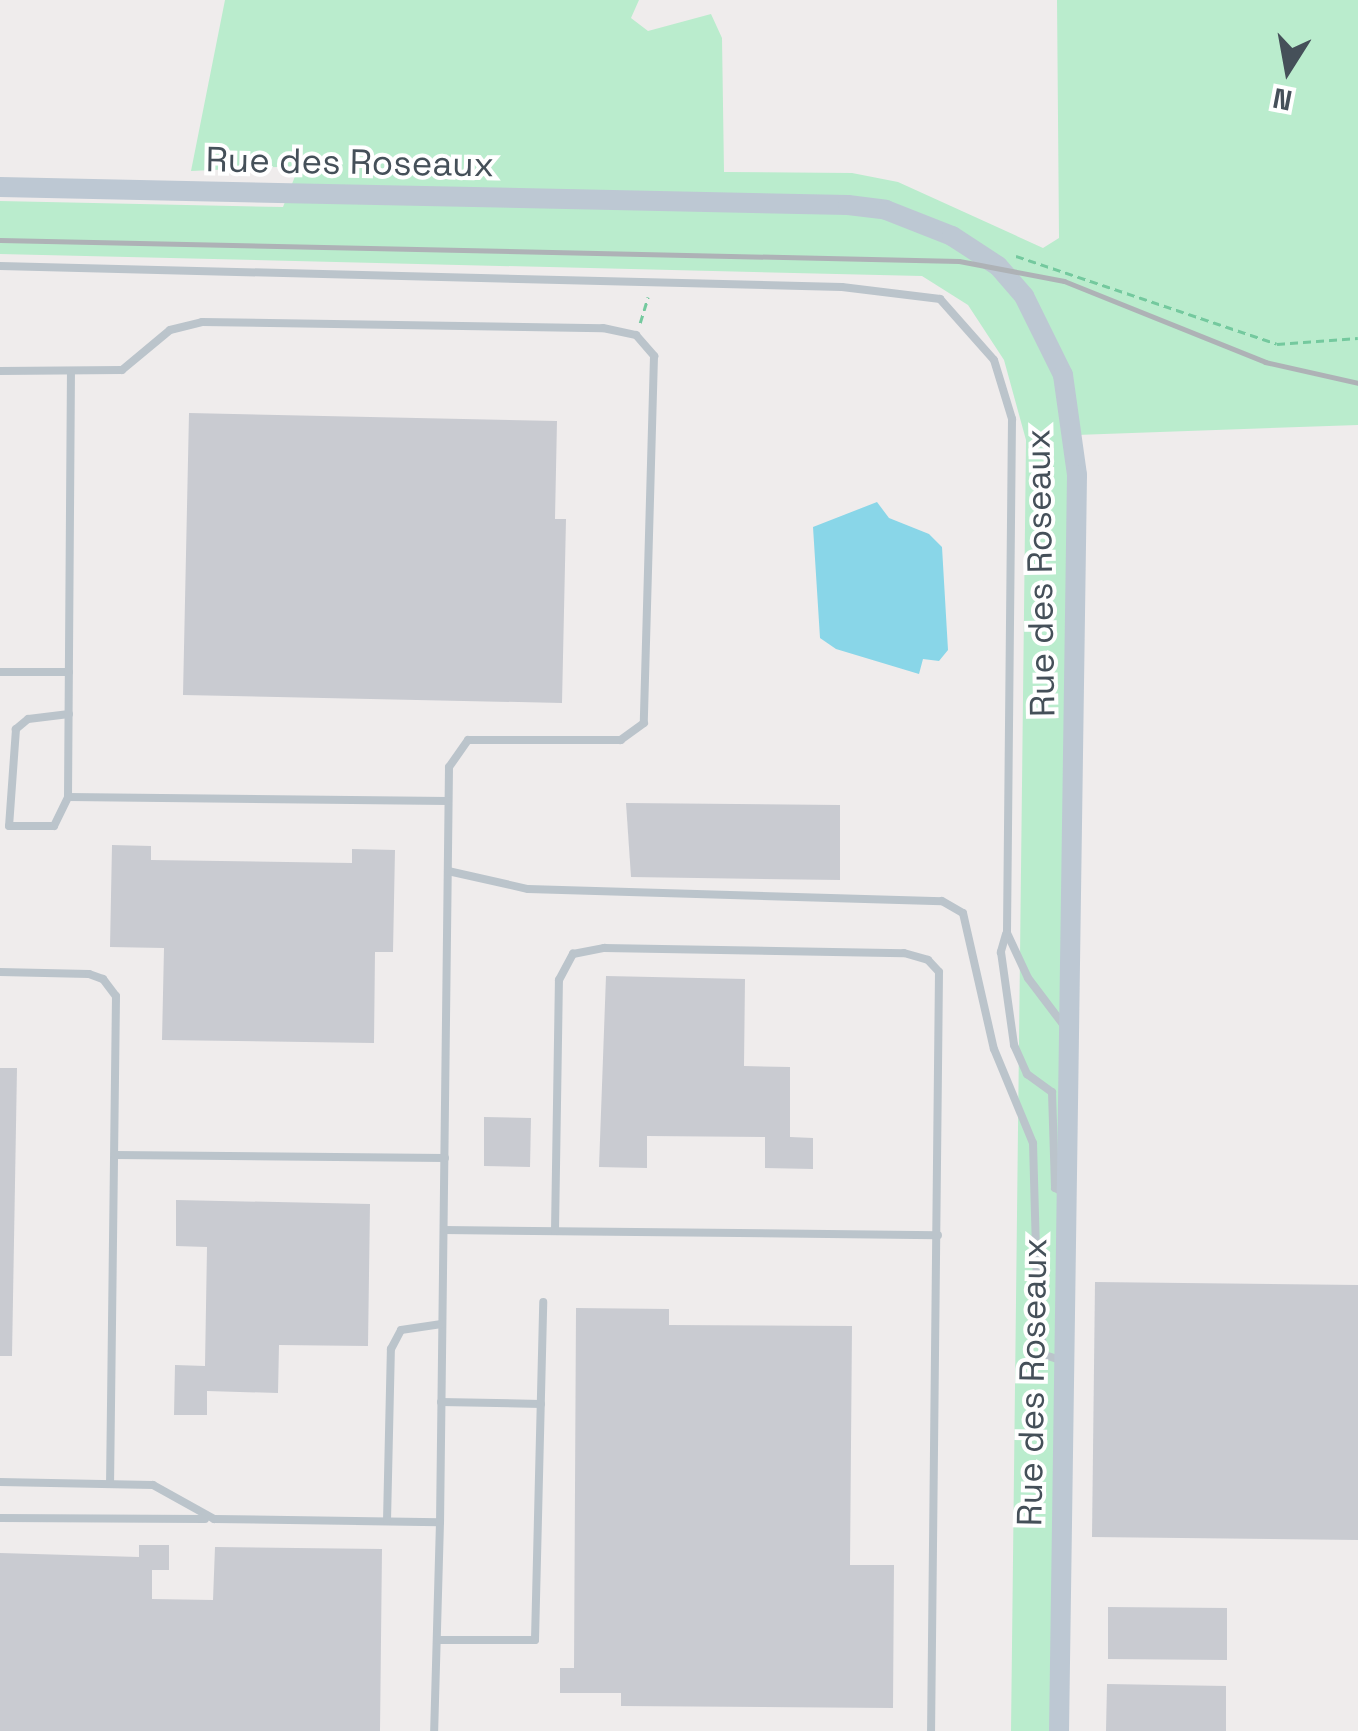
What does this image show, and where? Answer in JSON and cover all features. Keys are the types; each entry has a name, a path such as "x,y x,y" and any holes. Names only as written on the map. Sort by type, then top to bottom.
{"street":[{"name":"Rue des Roseaux","path":"0,187 848,204 922,221 998,266 1024,296 1052,349 1075,435 1058,1731"}],"lane":[{"path":"0,266 917,291 940,299 968,322 994,360 1012,419 1007,933 1001,952 1014,1044 1027,1074 1052,1092 1055,1188 1067,1194"},
{"path":"0,372 122,370 170,330 202,322 603,328 636,335 649,347 655,366 644,723 622,740 468,740 450,759 434,1731"},
{"path":"69,714 28,719 16,729 9,826 54,826 68,796 69,714 71,372"},
{"path":"0,672 69,672"},
{"path":"68,796 448,801"},
{"path":"448,871 528,889 942,901 963,913 994,1048 1033,1143 1032,1273 1045,1355 1065,1362"},
{"path":"1007,933 1028,978 1070,1032"},
{"path":"555,1231 559,980 573,954 604,948 904,953 928,960 942,988 930,1731"},
{"path":"0,972 88,974 111,986 118,1008 110,1483"},
{"path":"115,1155 445,1158"},
{"path":"444,1230 938,1235"},
{"path":"437,1640 535,1640 543,1302"},
{"path":"387,1521 391,1349 401,1330 442,1324"},
{"path":"441,1402 540,1404"},
{"path":"0,1482 153,1486 214,1519"},
{"path":"0,1518 440,1522"}],"path":[{"path":"1016,256 1276,344 1358,338"},
{"path":"636,335 653,281"}],"green space":[{"path":"225,0 639,0 631,18 648,31 711,14 722,38 724,172 852,173 898,182 1043,248 1059,238 1057,0 1358,0 1358,425 1076,435 1059,1731 1011,1731 1026,440 1004,360 968,305 922,276 0,254 0,201 283,207 299,166 191,171"}],"water":[{"path":"877,502 889,518 929,534 942,547 948,650 939,661 923,659 919,674 836,649 820,638 813,527"}],"building":[{"path":"189,413 557,421 555,519 566,519 562,703 183,695"},
{"path":"626,803 840,805 840,880 631,877"},
{"path":"112,845 151,846 151,860 352,863 352,849 395,850 393,952 375,952 374,1043 162,1040 164,948 110,947"},
{"path":"606,976 745,979 744,1066 790,1067 790,1137 813,1138 813,1169 765,1168 765,1137 647,1136 647,1168 599,1167"},
{"path":"0,1068 17,1068 12,1356 0,1356"},
{"path":"484,1117 531,1118 530,1167 484,1166"},
{"path":"176,1200 370,1204 368,1346 279,1345 278,1393 207,1391 207,1415 174,1415 175,1365 205,1366 207,1247 176,1246"},
{"path":"1095,1282 1358,1285 1358,1540 1092,1537"},
{"path":"576,1308 669,1309 669,1325 852,1326 850,1565 894,1565 893,1708 621,1706 621,1693 560,1693 560,1668 574,1668"},
{"path":"139,1545 169,1545 169,1570 152,1570 152,1599 213,1600 215,1547 382,1549 380,1731 0,1731 0,1553 139,1557"},
{"path":"1108,1607 1227,1608 1227,1660 1108,1659"},
{"path":"1107,1684 1226,1686 1226,1731 1106,1731"}],"railway":[{"path":"0,240 959,261 1064,281 1265,362 1358,383"}]}
